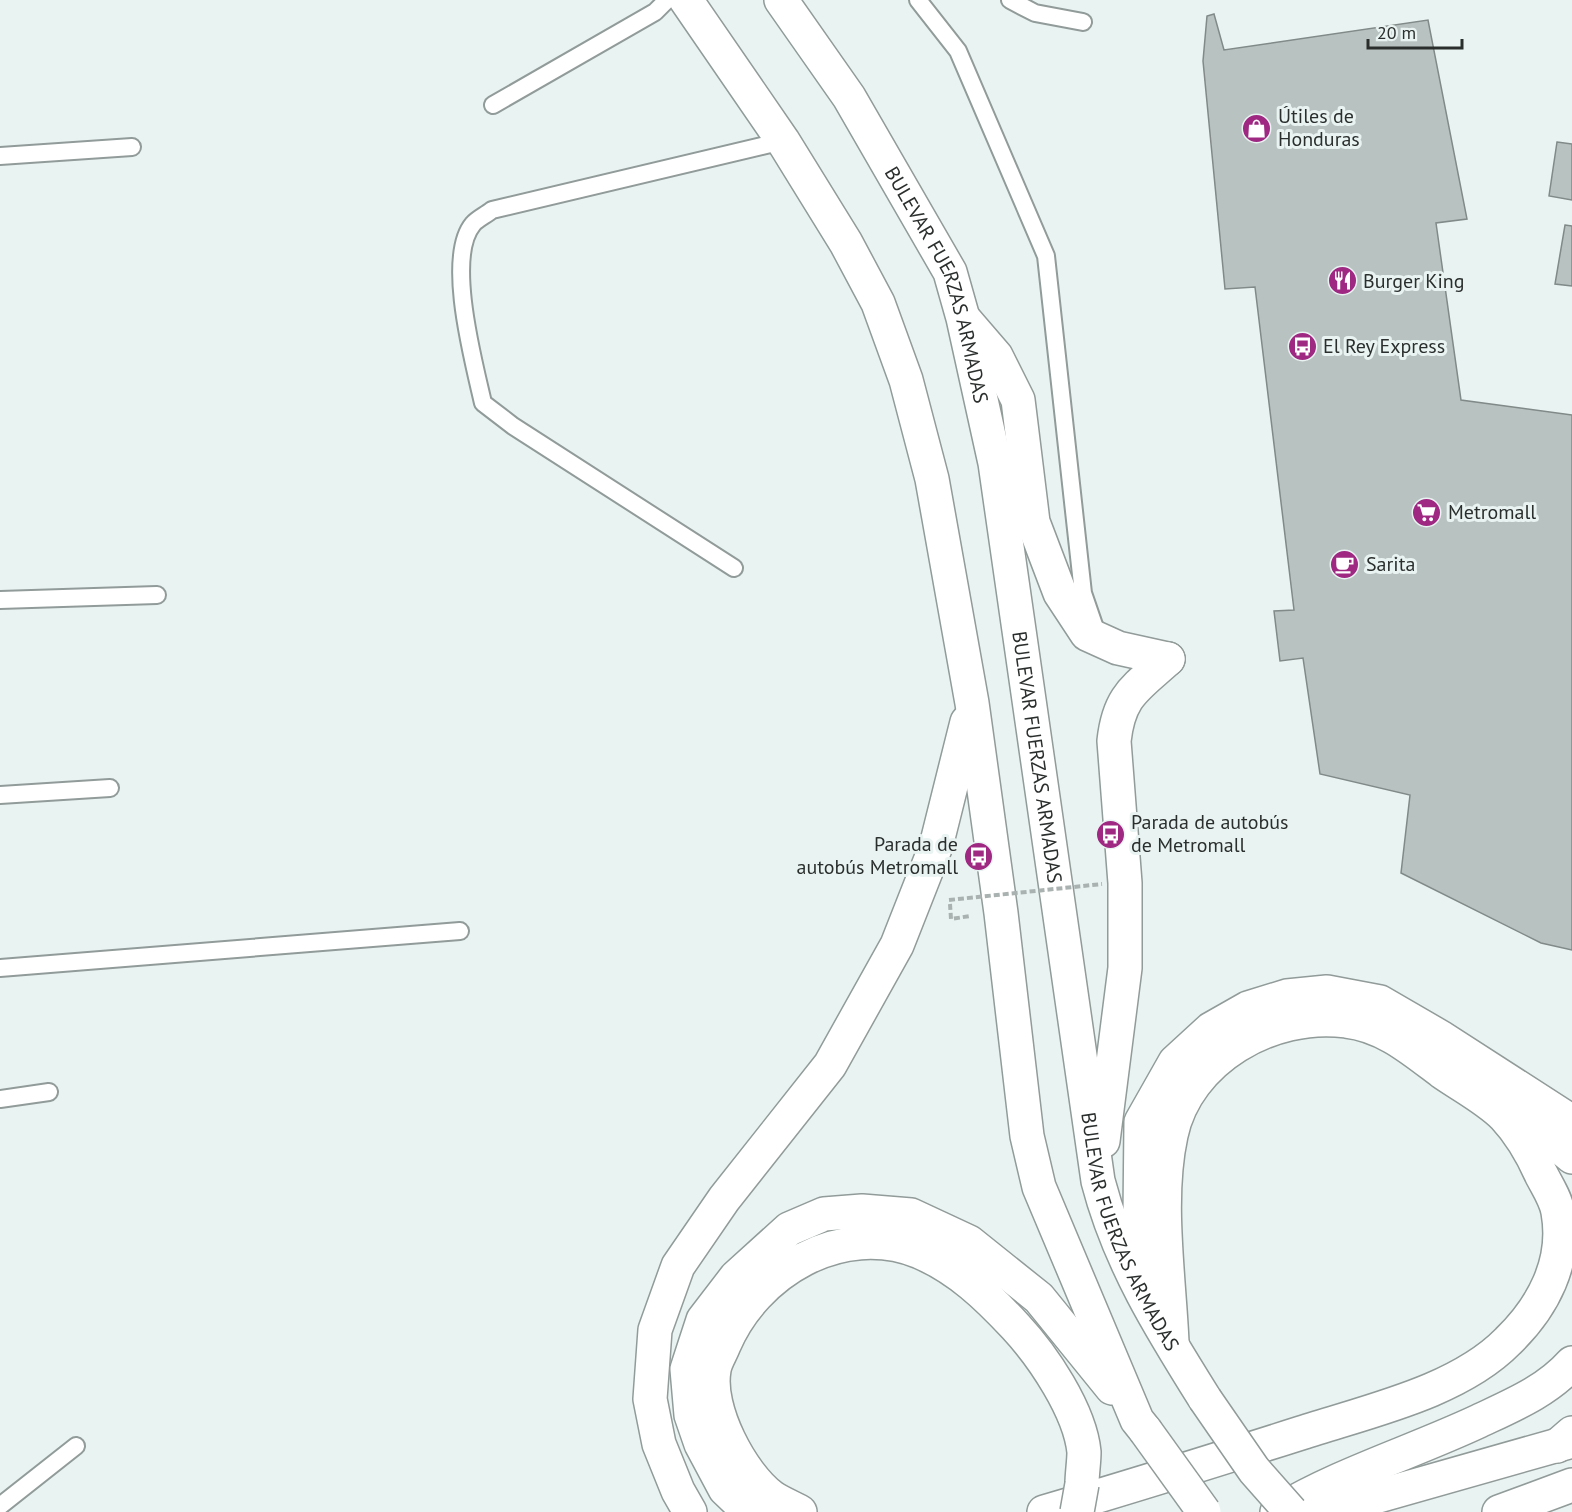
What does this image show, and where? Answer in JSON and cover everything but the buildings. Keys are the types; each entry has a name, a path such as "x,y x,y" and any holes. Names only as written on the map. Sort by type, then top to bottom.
{"main road":[{"path":"686,0 783,141 846,243 878,303 906,380 932,479 972,703 1003,924 1027,1136 1043,1198 1141,1425"},
{"name":"BULEVAR FUERZAS ARMADAS","path":"781,0 849,97 950,272 963,318 995,463 1098,1181 1113,1231 1131,1274 1165,1335 1254,1470 1291,1512"},
{"path":"963,318 996,356 1018,400 1033,522 1060,593 1087,634 1118,648 1168,659 1126,696 1116,719 1114,741 1125,883 1125,968 1098,1181"},
{"path":"690,1512 678,1491 659,1444 650,1399 655,1330 678,1266 724,1199 830,1065 897,945 936,846 972,703"},
{"path":"1165,1335 1140,1216 1141,1122 1175,1062 1211,1029 1248,1008 1287,996 1327,993 1380,1002 1442,1038 1572,1122"},
{"path":"1165,1335 1165,1186 1171,1132 1188,1095 1218,1057 1258,1033 1307,1021 1346,1021 1396,1037 1504,1116 1543,1133 1572,1157"},
{"path":"1044,1512 1382,1407 1462,1376 1507,1342 1544,1297 1555,1274 1559,1244 1558,1210 1532,1155 1504,1116"},
{"path":"749,1512 725,1489 702,1444 691,1415 687,1369 703,1320 736,1277 789,1230 824,1214 862,1211 911,1215 969,1242 1039,1298 1141,1425 1204,1512"},
{"path":"800,1512 771,1496 739,1459 716,1413 714,1370 733,1324 770,1280 823,1249 869,1241 919,1252 977,1286 1026,1338 1058,1384 1078,1423 1084,1452 1079,1498"},
{"path":"1277,1512 1302,1497 1423,1447 1515,1404 1558,1378 1572,1363"},
{"path":"1322,1512 1567,1440"},
{"path":"1499,1512 1572,1485"}],"lane":[{"path":"493,105 655,12 667,0"},
{"path":"918,0 958,51 1047,256 1083,593 1096,630 1118,648"},
{"path":"1010,0 1035,13 1083,22"},
{"path":"734,567 513,426 483,403 461,304 464,244 472,225 492,210 783,141"},
{"path":"0,156 132,147"},
{"path":"0,600 157,595"},
{"path":"0,795 110,788"},
{"path":"0,968 460,931"},
{"path":"0,1099 49,1092"},
{"path":"0,1506 76,1446"}],"path":[{"path":"951,919 949,900 1101,884"}],"place":[{"name":"Útiles de Honduras","path":"1257,128"},
{"name":"Burger King","path":"1342,281"},
{"name":"El Rey Express","path":"1302,346"},
{"name":"Metromall","path":"1427,512"},
{"name":"Sarita","path":"1345,564"},
{"name":"Parada de autobús de Metromall","path":"1110,834"},
{"name":"Parada de autobús Metromall","path":"979,856"}]}
